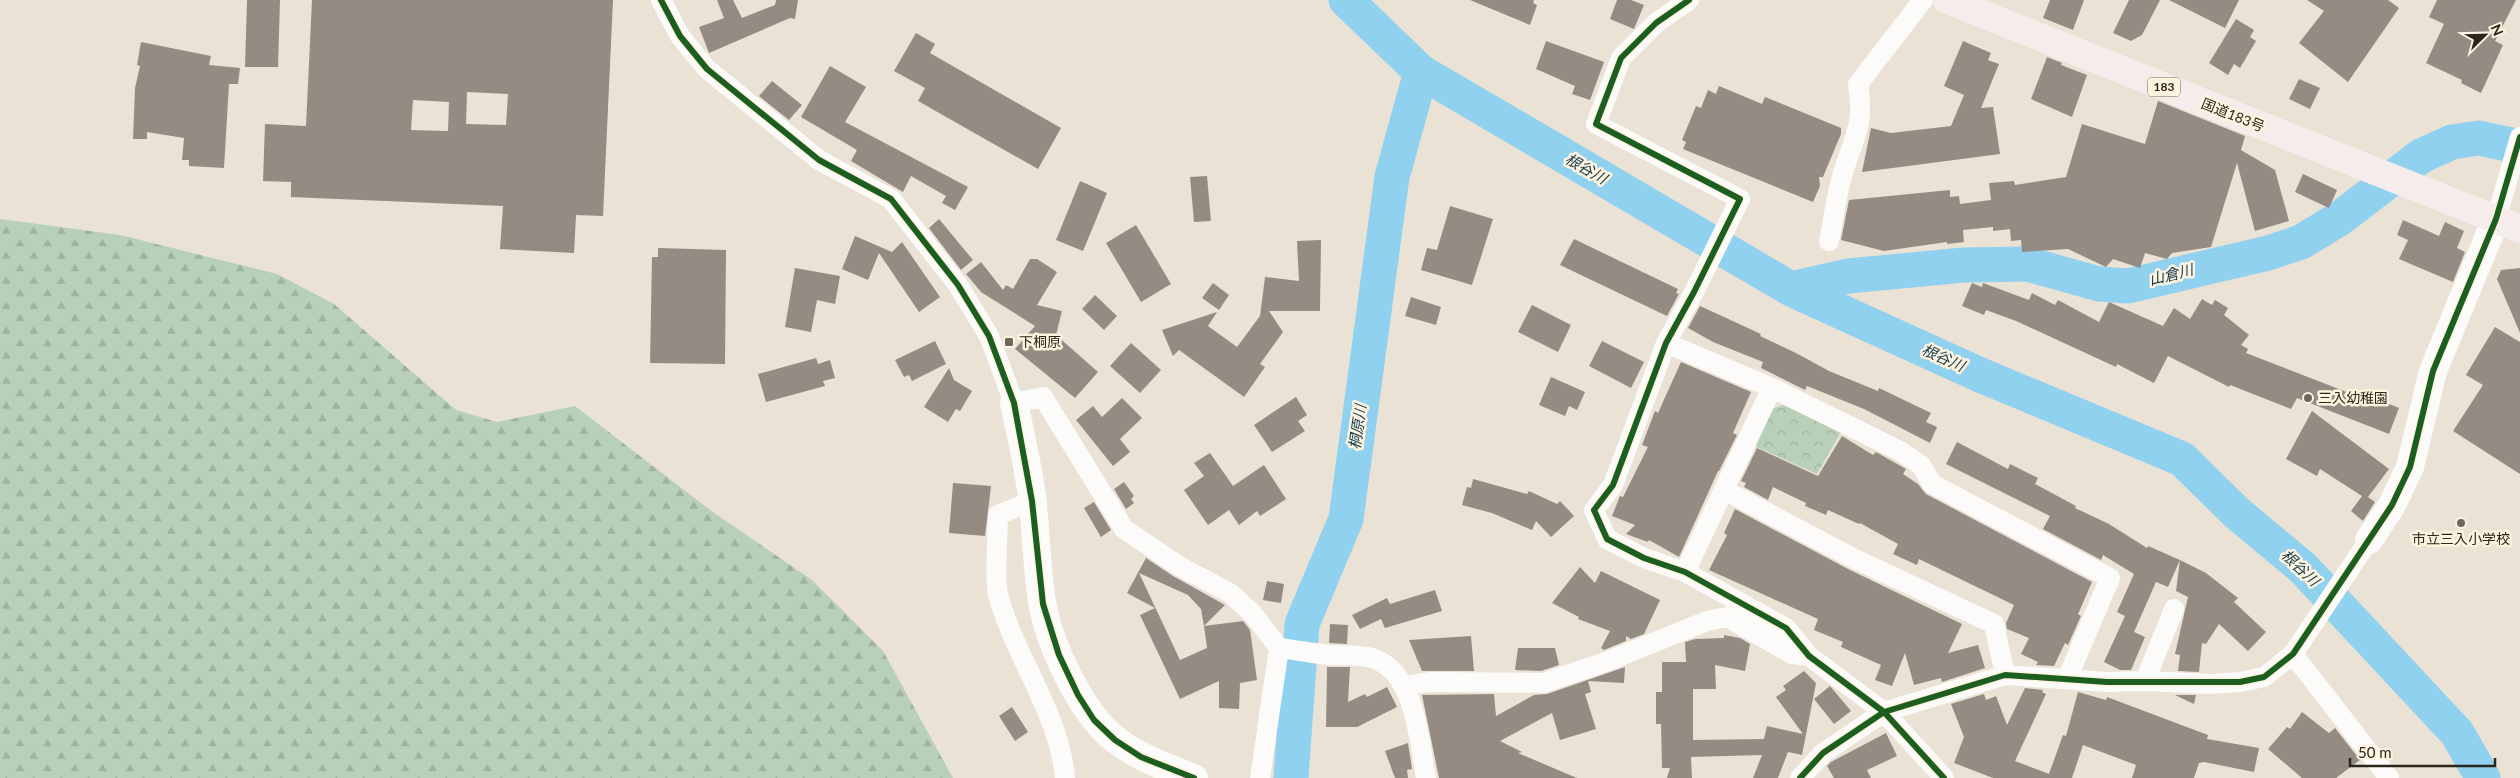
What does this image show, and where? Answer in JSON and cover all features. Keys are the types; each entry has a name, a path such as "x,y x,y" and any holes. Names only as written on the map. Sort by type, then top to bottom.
{"highway":[{"name":"国道183号","path":"1953,1 2508,224"}],"street":[{"path":"661,0 680,36 707,69 818,160 891,200 958,285 989,336 1014,403 1032,501 1042,604 1059,655 1078,695 1094,720 1115,740 1141,757 1194,778"},
{"path":"1689,0 1656,23 1621,58 1596,124 1740,199 1694,292 1666,343 1613,485 1594,510 1607,539 1644,558 1685,572 1786,628 1809,656 1884,712 1944,778"},
{"path":"1829,241 1842,174 1860,125 1862,107 1858,84 1923,0"},
{"path":"1807,775 1824,753 1884,712 2005,674 2107,682 2240,682 2264,677 2296,649 2392,505 2410,467 2433,371 2508,224 2513,163 2520,137"},
{"path":"1666,343 1772,388 1900,451 1921,464 1932,484 2110,578 2067,679"},
{"path":"1685,572 1772,388"},
{"path":"1014,403 1043,397 1124,529 1179,566 1230,593 1253,614 1282,648 1327,655 1374,658 1390,668 1405,686 1415,718 1426,778"},
{"path":"1724,490 1853,558 1994,624 2005,674"},
{"path":"1032,501 998,515 998,593 1012,634 1058,740 1065,778"},
{"path":"2145,681 2174,609"},
{"path":"1405,686 1429,682 1543,683 1603,663 1707,621 1727,617 1792,654 1809,656"},
{"path":"1260,778 1282,648"},
{"path":"2296,649 2386,777"}],"green space":[{"path":"0,219 120,235 277,274 334,304 456,410 497,422 575,406 710,510 812,580 883,651 953,778 0,778"},
{"path":"1783,405 1841,432 1817,474 1755,446 1769,410"}],"building":[{"path":"247,0 280,0 278,67 245,67"},
{"path":"312,0 613,0 603,216 576,215 574,253 500,249 503,206 291,197 291,182 263,181 265,124 306,126","holes":["467,92 508,94 506,125 466,124","413,100 449,102 448,131 411,130"]},
{"path":"717,0 733,0 742,18 775,5 776,0 798,0 795,19 790,18 709,53 699,27 724,18"},
{"path":"1470,0 1534,0 1533,3 1537,5 1530,25"},
{"path":"1617,0 1631,0 1644,5 1634,29 1610,19"},
{"path":"2050,0 2084,0 2073,30 2043,18"},
{"path":"2129,0 2160,0 2142,35 2131,41 2113,33"},
{"path":"2169,0 2239,0 2225,28"},
{"path":"2307,0 2388,0 2399,8 2348,82 2299,43 2324,11"},
{"path":"2437,0 2516,0 2495,41 2503,45 2481,93 2461,83 2462,80 2426,63 2444,24 2429,17"},
{"path":"2236,19 2254,30 2250,37 2256,41 2240,68 2234,64 2228,75 2209,63"},
{"path":"916,33 935,44 930,53 1061,128 1038,169 918,101 925,88 894,71"},
{"path":"1546,41 1604,62 1590,100 1572,94 1575,86 1536,69"},
{"path":"1963,41 1991,53 1988,60 1999,64 1981,108 1993,107 2000,154 1862,172 1871,128 1891,133 1951,126 1964,95 1944,86"},
{"path":"141,42 211,56 209,65 240,68 238,84 229,84 224,168 189,166 189,160 182,160 184,138 147,132 147,139 133,139 135,88 140,66 137,65"},
{"path":"2047,57 2062,63 2061,65 2087,75 2072,117 2031,99"},
{"path":"830,66 866,87 845,122 968,187 955,210 942,203 946,196 911,176 903,192 851,161 857,150 801,117"},
{"path":"2299,79 2320,88 2310,109 2289,99"},
{"path":"772,81 802,105 789,120 759,96"},
{"path":"1719,86 1762,104 1765,97 1841,128 1841,134 1823,177 1819,177 1820,186 1813,202 1683,149 1686,142 1682,140 1696,106 1701,108 1708,90 1716,94"},
{"path":"2158,101 2245,136 2241,150 2275,170 2289,221 2255,231 2237,163 2211,247 2172,253 2167,259 2145,253 2140,268 2113,259 2106,267 2068,249 2022,252 2021,240 2011,241 2010,229 1993,231 1993,227 1963,230 1964,242 1947,244 1947,242 1884,251 1841,240 1849,200 1950,190 1950,197 1959,196 1960,204 1991,200 1989,183 2014,181 2015,185 2066,177 2082,124 2145,144"},
{"path":"2303,174 2337,190 2329,208 2295,192"},
{"path":"1207,176 1211,221 1194,222 1190,177"},
{"path":"1080,181 1107,193 1083,251 1056,240"},
{"path":"1450,206 1493,219 1472,285 1421,270 1427,248 1437,250"},
{"path":"939,219 973,260 961,270 929,228"},
{"path":"2403,220 2439,236 2445,222 2464,231 2457,248 2465,252 2453,282 2399,259 2408,240 2397,235"},
{"path":"1136,225 1171,284 1141,302 1106,243"},
{"path":"855,236 892,252 902,242 940,297 919,312 879,253 868,280 842,269"},
{"path":"1574,239 1678,289 1676,293 1679,294 1667,316 1560,265"},
{"path":"1321,240 1320,311 1269,311 1283,332 1260,364 1265,367 1244,397 1179,350 1173,356 1162,330 1217,312 1208,326 1237,347 1260,316 1265,277 1299,281 1297,241"},
{"path":"658,248 726,250 725,364 650,363 652,257 658,257"},
{"path":"1030,259 1037,259 1057,272 1037,305 1062,311 1056,335 1098,372 1075,398 1015,349 1035,326 981,292 966,274 981,262 1003,290 1006,285 1013,289"},
{"path":"795,268 840,276 835,304 817,300 811,332 785,327"},
{"path":"2520,268 2520,333 2497,279 2501,270"},
{"path":"1213,283 1229,295 1219,310 1202,298"},
{"path":"1972,283 1982,287 1983,283 2029,300 2032,293 2055,305 2058,300 2099,322 2109,302 2163,326 2174,308 2190,319 2202,299 2212,305 2215,300 2228,308 2224,315 2249,335 2241,345 2248,349 2246,353 2367,400 2369,396 2399,408 2389,434 2297,398 2291,409 2230,385 2229,387 2168,356 2154,383 2117,364 2116,367 2016,321 1986,310 1984,315 1962,306"},
{"path":"1095,295 1117,316 1104,330 1082,309"},
{"path":"1411,297 1441,307 1436,325 1405,316"},
{"path":"1532,305 1571,325 1558,352 1518,332"},
{"path":"1700,306 1761,334 1760,336 1829,371 1878,391 1879,388 1931,413 1926,422 1937,427 1930,443 1864,409 1807,386 1805,390 1761,368 1763,362 1713,342 1688,328"},
{"path":"2495,327 2520,342 2520,474 2453,431 2483,385 2466,375"},
{"path":"935,341 946,364 912,381 909,375 904,377 895,360"},
{"path":"1602,341 1644,362 1631,388 1589,366"},
{"path":"1131,343 1161,370 1140,393 1110,366"},
{"path":"816,358 818,364 830,360 835,378 823,381 825,386 766,402 758,374"},
{"path":"1681,362 1751,392 1733,433 1737,435 1718,471 1679,557 1649,540 1648,542 1626,534 1635,525 1612,516 1620,496 1623,497 1648,447 1642,445 1655,411 1658,413"},
{"path":"949,368 954,380 972,391 960,411 956,409 948,422 924,407"},
{"path":"1551,377 1585,392 1577,410 1569,406 1565,416 1539,405"},
{"path":"1296,397 1307,415 1298,421 1305,431 1272,452 1254,425"},
{"path":"1122,398 1142,418 1120,439 1130,452 1113,466 1076,420 1093,406 1102,417"},
{"path":"2312,411 2389,469 2368,497 2375,502 2363,521 2351,511 2362,496 2320,469 2317,476 2286,459"},
{"path":"1842,436 1873,455 1876,452 1906,469 1903,474 1918,484 1926,494 2092,582 2078,614 2081,616 2068,645 2065,643 2054,666 2036,665 2038,662 2021,654 2029,638 2007,629 2006,623 2014,605 1919,559 1917,565 1893,554 1898,544 1860,523 1828,510 1826,515 1805,506 1806,503 1773,487 1768,500 1744,487 1746,483 1741,481 1757,448 1818,476"},
{"path":"1957,442 2008,469 2010,464 2038,478 2035,484 2076,506 2075,508 2109,524 2147,548 2148,546 2180,560 2168,587 2156,582 2134,632 2145,637 2131,670 2120,670 2104,662 2125,616 2117,612 2134,574 2103,555 2101,560 2043,529 2050,516 1946,464"},
{"path":"1210,453 1233,486 1264,465 1286,499 1260,516 1257,511 1239,525 1229,510 1208,525 1184,490 1204,476 1194,463"},
{"path":"1473,479 1527,494 1529,491 1557,504 1560,501 1574,516 1551,537 1536,521 1532,530 1492,513 1462,505 1467,487 1471,488"},
{"path":"1124,482 1134,496 1131,499 1134,503 1126,509 1114,489"},
{"path":"953,483 991,486 985,536 949,533"},
{"path":"1094,502 1111,530 1101,537 1084,508"},
{"path":"1735,509 1848,569 1962,624 1948,653 1978,645 1985,668 1942,682 1941,678 1914,685 1905,653 1892,686 1875,680 1881,665 1841,647 1843,642 1814,630 1818,619 1709,570 1727,535 1724,533"},
{"path":"1146,558 1173,576 1225,605 1204,626 1243,621 1250,630 1257,680 1240,683 1239,709 1219,708 1219,681 1180,699 1140,615 1155,608 1127,593","holes":["1139,573 1188,595 1201,609 1207,648 1180,660"]},
{"path":"2180,560 2206,573 2238,598 2234,602 2266,632 2248,651 2219,624 2206,644 2202,643 2199,672 2178,671 2180,655 2175,654 2188,597 2176,591"},
{"path":"1580,567 1595,583 1601,571 1660,600 1644,634 1631,639 1626,636 1626,641 1604,650 1601,648 1610,631 1578,619 1579,617 1552,603"},
{"path":"1267,581 1284,584 1281,603 1263,600"},
{"path":"1435,590 1442,611 1385,628 1381,619 1360,629 1352,615 1387,598 1390,604"},
{"path":"1330,624 1348,625 1347,644 1329,643"},
{"path":"1724,635 1740,638 1750,644 1745,671 1715,665 1716,689 1693,689 1693,740 1764,739 1767,726 1803,734 1776,697 1786,690 1783,686 1804,671 1816,683 1802,755 1788,752 1778,778 1753,778 1762,755 1691,757 1692,778 1667,778 1670,768 1662,768 1661,724 1656,724 1656,692 1662,692 1662,662 1686,662 1685,642 1695,639 1724,638"},
{"path":"1471,636 1474,671 1422,671 1409,640"},
{"path":"1518,648 1555,648 1559,665 1541,671 1515,670"},
{"path":"1327,667 1350,667 1348,702 1365,694 1367,697 1387,687 1397,707 1357,727 1326,727"},
{"path":"1625,667 1624,683 1588,681 1591,692 1585,694 1596,729 1560,740 1552,713 1500,741 1522,752 1518,753 1577,778 1439,778 1422,695 1494,694 1496,716 1534,695 1547,694"},
{"path":"1830,686 1851,711 1834,724 1814,699"},
{"path":"2025,688 2043,690 2042,692 2046,694 2015,761 2049,774 2063,735 2066,736 2078,692 2106,700 2107,697 2208,735 2207,739 2259,748 2254,772 2204,762 2199,763 2194,778 2132,778 2136,765 2083,745 2072,778 1993,778 1954,763 1964,737 1951,704 1984,694 1986,700 1996,696 2007,725"},
{"path":"2175,695 2196,695 2194,704"},
{"path":"1012,707 1028,732 1015,741 999,716"},
{"path":"2302,712 2329,733 2335,728 2360,760 2336,778 2302,778 2268,749 2287,727 2290,729"},
{"path":"1886,733 1897,756 1867,770 1871,778 1834,778 1827,766 1831,762"},
{"path":"1408,743 1412,769 1407,770 1408,778 1395,778 1385,751"}],"waterway":[{"name":"根谷川","path":"1346,0 1421,72 1791,289 1978,374 2182,459 2237,513 2303,568 2457,733 2483,778"},
{"name":"桐原川","path":"1291,778 1302,624 1346,519 1392,177 1421,72"},
{"name":"山倉川","path":"1791,289 1848,276 1964,265 2027,264 2099,284 2128,286 2268,253 2301,242 2339,219 2421,156 2452,142 2479,138 2520,147"}],"cycle path":[{"path":"661,0 680,36 707,69 819,160 891,199 958,285 989,336 1014,403 1032,501 1043,604 1059,655 1078,695 1094,720 1115,740 1141,757 1194,778"},
{"path":"1689,0 1656,23 1621,58 1596,124 1740,199 1694,292 1666,343 1613,485 1594,510 1607,539 1644,558 1685,572 1786,628 1809,656 1884,712 1944,778"},
{"path":"1800,778 1823,753 1884,712 2005,675 2107,682 2240,682 2264,677 2293,654 2392,505 2410,467 2433,371 2496,219 2520,137"}],"place":[{"name":"下桐原","path":"1009,342"},
{"name":"三入幼稚園","path":"2308,398"},
{"name":"市立三入小学校","path":"2461,523"}]}
